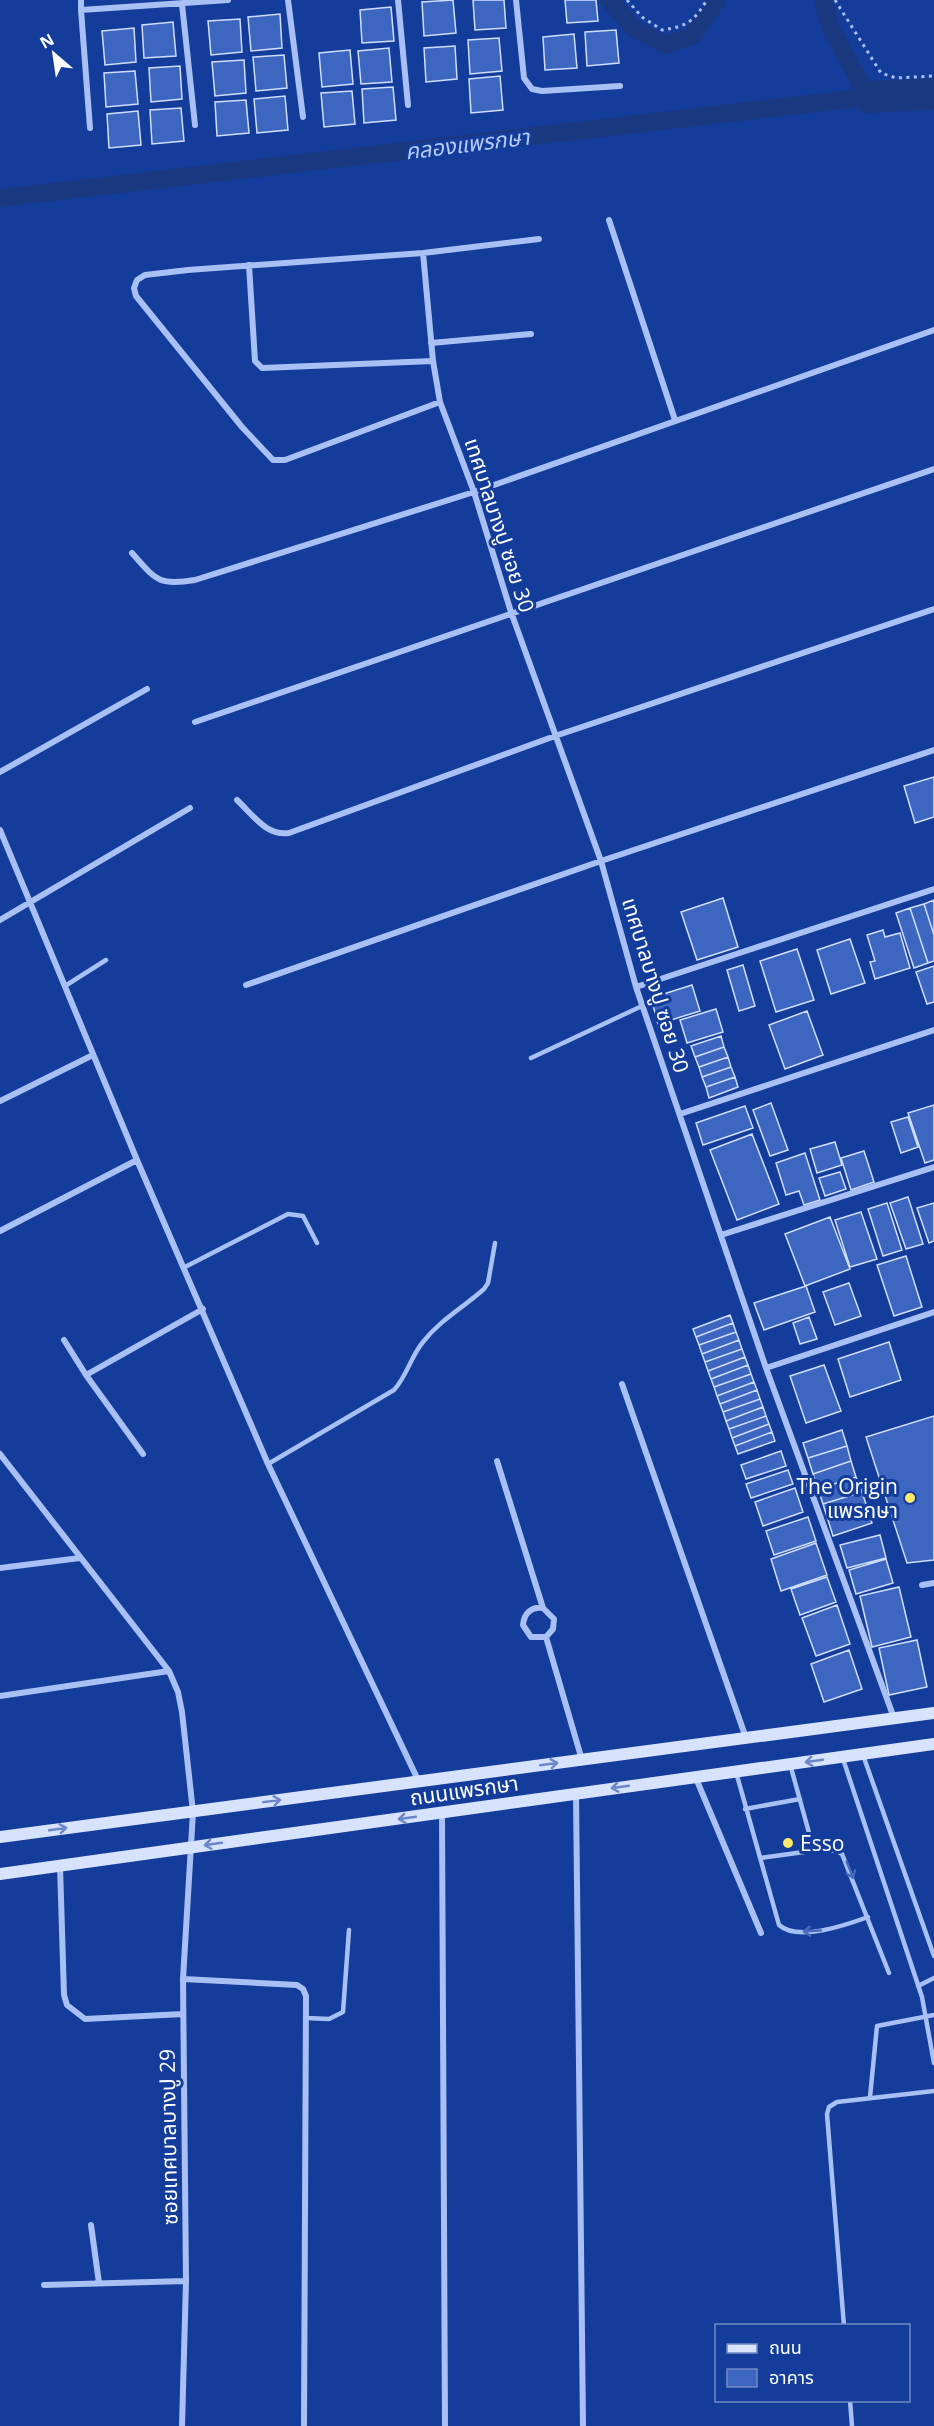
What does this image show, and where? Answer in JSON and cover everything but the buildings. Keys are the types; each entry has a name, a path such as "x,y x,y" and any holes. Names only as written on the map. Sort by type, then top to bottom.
{"main road":[{"name":"ถนนแพรกษา","path":"0,1837 934,1713"},
{"name":"ถนนแพรกษา","path":"0,1874 934,1744"}],"street":[{"path":"81,0 90,128"},
{"path":"81,10 228,0"},
{"path":"288,0 303,117"},
{"path":"398,0 408,105"},
{"path":"516,0 524,78 532,89 542,91 620,86"},
{"path":"182,4 195,125"},
{"path":"609,220 675,420"},
{"path":"440,402 285,460 273,460 236,420 136,296 134,288 137,280 145,275 423,253 539,239"},
{"name":"เทศบาลบางปู ซอย 30","path":"423,253 433,362 440,402 474,492 512,612 601,861 642,1006 766,1368 894,1719"},
{"path":"249,265 255,360 262,368 433,362"},
{"path":"132,553 151,574 165,583 195,580 474,492 934,330"},
{"path":"431,343 531,334"},
{"path":"195,722 934,469"},
{"path":"237,800 268,831 277,835 289,833 555,736 934,609"},
{"path":"0,772 147,689"},
{"path":"246,985 601,861 934,750"},
{"path":"0,920 31,905 190,808"},
{"path":"0,830 137,1160 268,1464 419,1782"},
{"path":"636,987 934,889"},
{"path":"680,1114 934,1030"},
{"path":"0,1101 93,1055"},
{"path":"0,1231 137,1160"},
{"path":"721,1235 934,1167"},
{"path":"86,1375 203,1309"},
{"path":"766,1368 934,1312"},
{"path":"64,1340 86,1375 143,1454"},
{"path":"622,1384 746,1738"},
{"name":"ซอยเทศบาลบางปู 29","path":"0,1454 169,1671 178,1692 182,1712 193,1812 183,1979 186,2281 182,2426"},
{"path":"497,1461 543,1608 551,1614 554,1624 546,1637 582,1760"},
{"path":"0,1568 80,1558"},
{"path":"922,1585 934,1583"},
{"path":"543,1608 529,1611 523,1624 531,1637 546,1637"},
{"path":"0,1696 169,1671"},
{"path":"695,1776 761,1933"},
{"path":"576,1793 583,2426"},
{"path":"442,1813 445,2426"},
{"path":"60,1866 64,1995 67,2006 85,2019 183,2014"},
{"path":"183,1979 297,1985 306,1996 304,2426"},
{"path":"91,2225 99,2283"},
{"path":"44,2285 186,2281"}],"lane":[{"path":"65,986 106,960"},
{"path":"531,1058 642,1006"},
{"path":"185,1267 288,1214 303,1216 317,1243"},
{"path":"268,1464 394,1390 402,1381 421,1344 433,1330 484,1289 488,1283 495,1243"},
{"path":"863,1754 934,1956"},
{"path":"842,1757 918,1986 934,2063"},
{"path":"790,1764 811,1840 810,1848"},
{"path":"735,1770 779,1924 792,1932 826,1930 868,1917"},
{"path":"746,1809 800,1799"},
{"path":"760,1858 804,1852 810,1848 837,1851 842,1854 889,1972"},
{"path":"306,2018 329,2019 343,2012 349,1930"},
{"path":"918,1986 934,1978"},
{"path":"870,2097 878,2026 934,2015"},
{"path":"844,2324 826,2114 829,2107 837,2102 934,2091"},
{"path":"850,2402 852,2426"}],"path":[{"path":"627,0 642,17 662,30 683,27 696,18 707,0"},
{"path":"835,0 881,73 896,78 934,76"}],"waterway":[{"path":"609,0 634,29 666,45 692,36 717,0"},
{"name":"คลองแพรกษา","path":"0,198 868,97 831,29 823,0"},
{"name":"คลองแพรกษา","path":"868,97 934,94"}],"place":[{"name":"The Origin แพรกษา","path":"910,1498"},
{"name":"Esso","path":"788,1843"}]}
